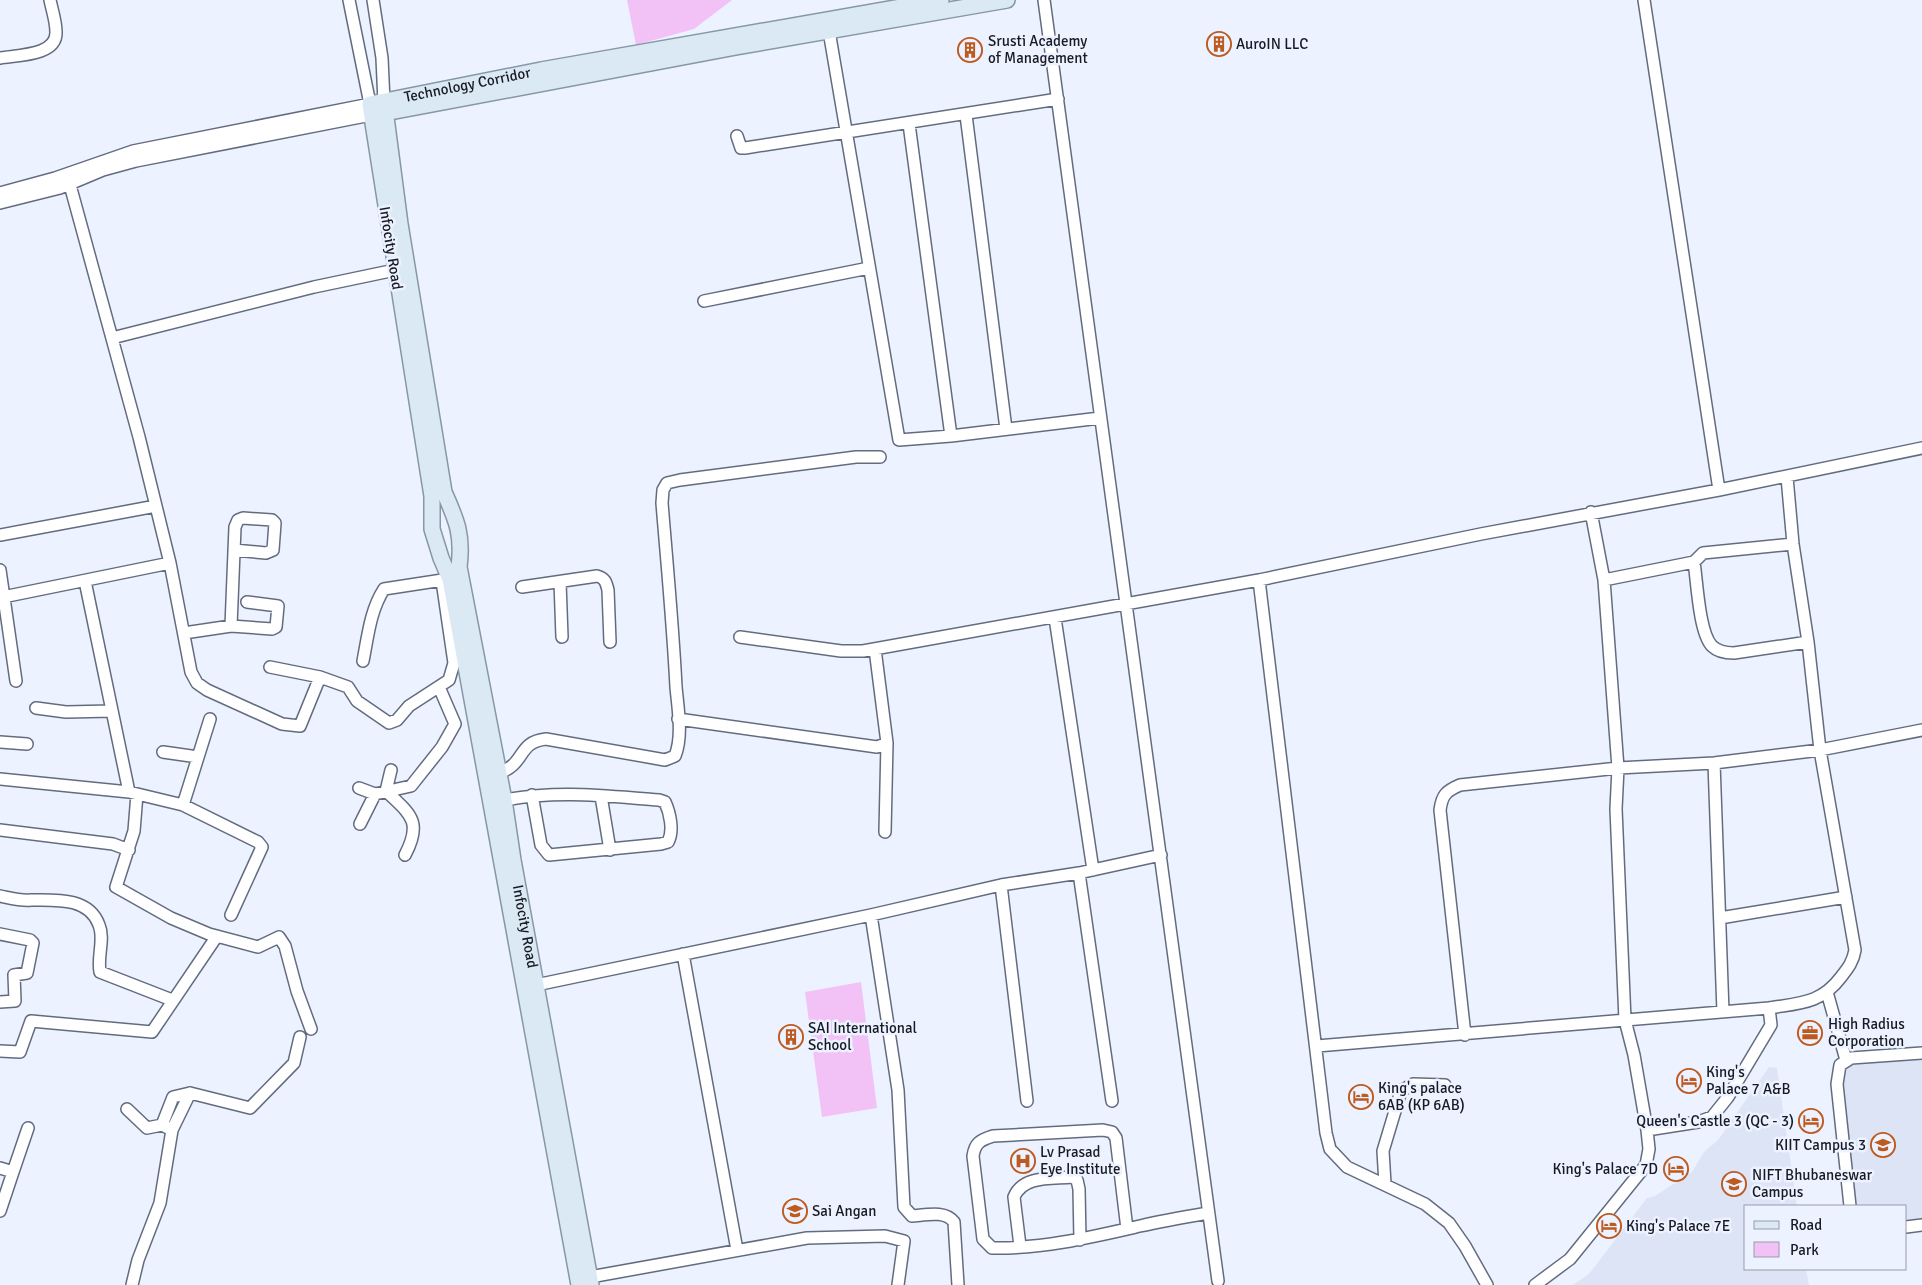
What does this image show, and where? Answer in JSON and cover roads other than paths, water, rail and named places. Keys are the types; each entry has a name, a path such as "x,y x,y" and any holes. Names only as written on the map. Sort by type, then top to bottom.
{"main road":[{"name":"Technology Corridor","path":"377,109 541,70 870,18 941,0"},
{"path":"377,109 829,31 870,18 1007,0"},
{"name":"Infocity Road","path":"377,109 395,270 438,494 457,518 461,534 450,575 517,916 568,1192"},
{"name":"Infocity Road","path":"377,109 401,232 438,494 432,529 440,558 450,575 499,773 504,800 517,916 536,984 582,1281"}],"street":[{"path":"0,58 38,52 49,48 55,41 56,33 50,0"},
{"name":"Infocity Road","path":"349,0 377,109"},
{"name":"Infocity Road","path":"373,0 382,58 377,109"},
{"path":"1044,0 1125,606 1182,1002 1218,1281"},
{"path":"1644,0 1719,490"},
{"path":"829,31 899,440 951,436 1100,418"},
{"path":"737,136 741,148 745,148 909,124 1058,99"},
{"path":"0,193 377,109"},
{"path":"966,115 1006,428"},
{"path":"909,124 951,436"},
{"path":"0,203 69,179"},
{"path":"69,179 156,506 170,563 192,672 197,683 207,690 282,724 300,726 320,677"},
{"path":"704,301 870,268"},
{"path":"112,338 306,289 395,270"},
{"path":"740,637 841,651 875,649 1125,606 1591,512 1787,477 1922,448"},
{"path":"499,773 515,765 527,745 534,740 546,739 620,753 671,759 675,756 678,750 678,719 672,611 662,503 663,490 667,483 856,457 880,457"},
{"path":"1317,1046 1769,1008 1810,1001 1827,992 1853,961 1855,950 1820,750 1808,642 1793,544 1787,477"},
{"path":"0,534 156,506"},
{"path":"1535,1285 1570,1259 1646,1165 1649,1149 1634,1055 1625,1020 1616,810 1618,768 1604,580 1591,512"},
{"path":"1604,580 1694,562 1703,553 1793,544"},
{"path":"231,626 234,550"},
{"path":"1694,562 1704,629 1711,646 1723,652 1734,653 1808,642"},
{"path":"3,596 170,563"},
{"path":"0,570 16,682"},
{"path":"270,667 320,677 348,687 357,701 389,723 396,720 409,706 449,680 454,663 450,575 384,589 376,602 371,616 364,661"},
{"path":"522,588 597,576 606,581 610,642"},
{"path":"1259,580 1317,1046 1326,1133 1330,1149 1346,1167 1425,1204 1449,1223 1466,1246 1487,1285"},
{"path":"85,581 112,711 133,793 135,824 129,850 116,887 172,918 217,936 258,947 279,937 285,946 297,991 311,1030"},
{"path":"560,582 562,637"},
{"path":"184,633 231,626 272,629 276,627 278,606 247,602"},
{"path":"1055,618 1093,870"},
{"path":"875,649 887,743 885,832"},
{"path":"381,793 411,786 450,734 454,724 439,687"},
{"path":"36,708 66,712 112,711"},
{"path":"183,805 210,719"},
{"path":"678,719 877,746 887,743"},
{"path":"1465,1035 1440,810 1442,796 1448,789 1460,784 1618,768 1714,762 1820,750 1876,741 1922,730"},
{"path":"0,742 27,744"},
{"path":"163,752 198,757"},
{"path":"1714,762 1723,1012"},
{"path":"360,824 381,793 391,770"},
{"path":"0,779 133,793 183,805 258,842 262,847 230,916"},
{"path":"359,788 381,793 403,806 413,820 414,833 405,855"},
{"path":"504,800 532,795 570,793 665,802 672,832 668,842 610,850 549,855 541,845 532,795"},
{"path":"601,796 610,850"},
{"path":"0,830 113,844 129,850"},
{"path":"536,984 871,915 1001,886 1079,873 1161,855"},
{"path":"1079,873 1112,1101"},
{"path":"1001,886 1027,1101"},
{"path":"0,896 31,900 45,898 69,902 90,909 100,925 101,938 98,961 100,972 172,1000"},
{"path":"1720,918 1846,897"},
{"path":"871,915 898,1090 904,1207 912,1216 945,1214 950,1216 954,1222 958,1285"},
{"path":"0,934 30,940 33,943 27,973 14,975 15,1001 0,1002"},
{"path":"0,1051 20,1052 31,1021 152,1032 217,936"},
{"path":"683,954 737,1250"},
{"path":"1827,992 1846,1060 1838,1072 1837,1084 1850,1205"},
{"path":"1647,1130 1698,1122 1712,1117 1728,1097 1771,1025 1769,1008"},
{"path":"132,1285 138,1260 160,1203 167,1128 190,1093 250,1108 294,1063 300,1037"},
{"path":"1846,1060 1922,1053"},
{"path":"1385,1184 1383,1151 1402,1091 1406,1086 1413,1084 1445,1085"},
{"path":"127,1110 147,1128 167,1128"},
{"path":"0,1211 28,1128"},
{"path":"1127,1229 1116,1138 1112,1132 1103,1130 992,1136 981,1140 974,1147 973,1156 983,1239 992,1248 1080,1240 1208,1213"},
{"path":"0,1168 12,1172"},
{"path":"1020,1246 1014,1197 1017,1190 1030,1181 1072,1177 1077,1180 1079,1189 1080,1240"},
{"path":"1907,1227 1922,1225"},
{"path":"582,1281 807,1238 895,1237 904,1241 898,1285"}],"place":[{"name":"AuroIN LLC","path":"1219,44"},
{"name":"Srusti Academy of Management","path":"970,50"},
{"name":"High Radius Corporation","path":"1810,1033"},
{"name":"SAI International School","path":"791,1037"},
{"name":"King's Palace 7 A&B","path":"1689,1081"},
{"name":"King's palace 6AB (KP 6AB)","path":"1361,1097"},
{"name":"Queen's Castle 3 (QC - 3)","path":"1811,1121"},
{"name":"KIIT Campus 3","path":"1883,1145"},
{"name":"Lv Prasad Eye Institute","path":"1023,1161"},
{"name":"King's Palace 7D","path":"1676,1169"},
{"name":"NIFT Bhubaneswar Campus","path":"1734,1184"},
{"name":"Sai Angan","path":"795,1211"},
{"name":"King's Palace 7E","path":"1609,1226"}]}
